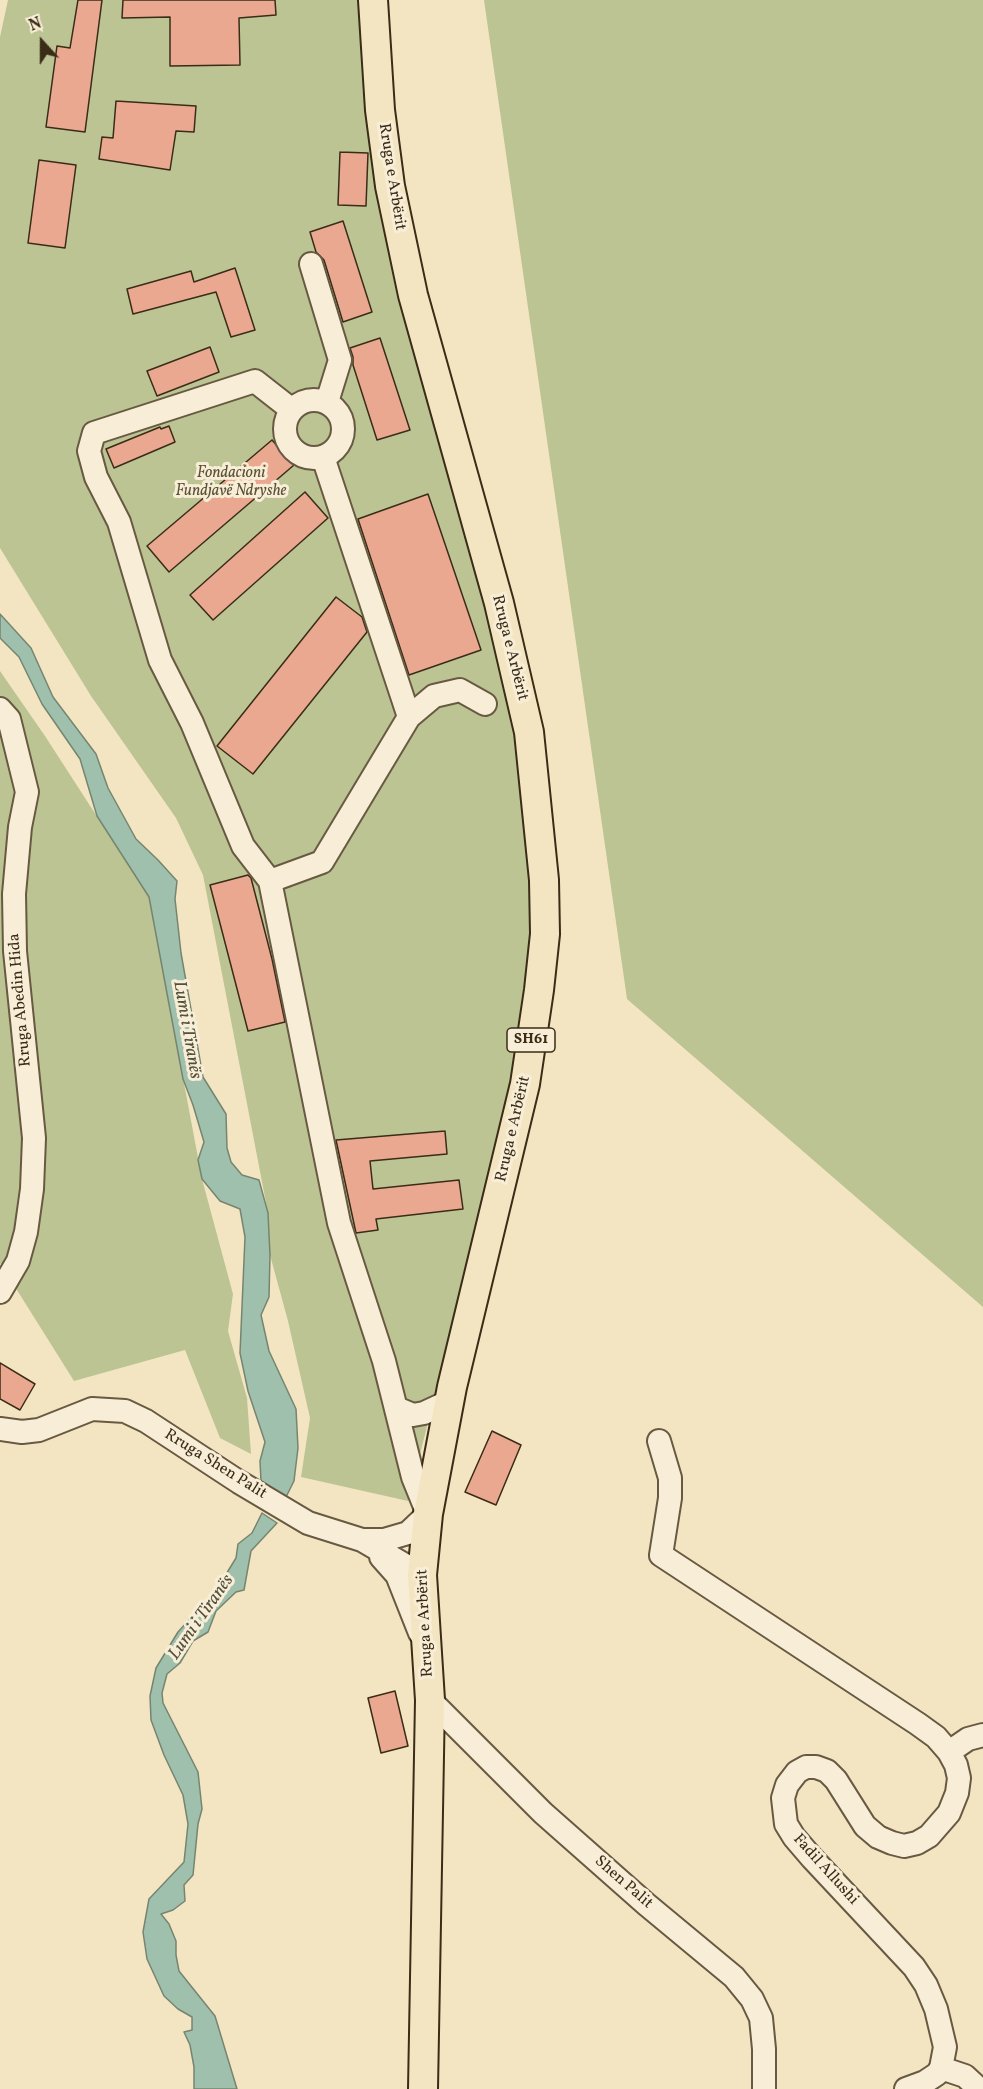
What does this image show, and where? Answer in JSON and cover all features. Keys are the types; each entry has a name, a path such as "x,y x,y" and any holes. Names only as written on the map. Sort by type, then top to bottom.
{"main road":[{"name":"Rruga e Arbërit","path":"373,0 380,110 390,186 413,295 499,603 529,732 544,880 545,934 541,979 525,1084 450,1401 428,1514 422,1575 430,1700 423,2089"}],"street":[{"path":"311,264 340,360 327,402"},
{"path":"292,410 255,381 94,433 89,451 96,477 119,522 160,660 192,723 243,846 270,881 339,1223 369,1310 413,1477 428,1514 408,1533 384,1540 362,1540"},
{"path":"307,400 327,402 336,408 344,426 339,446 332,453 322,457 304,456 296,452 290,445 285,427 292,410 307,400"},
{"path":"322,457 409,717"},
{"path":"270,881 322,862 409,717 434,696 460,690 485,704"},
{"name":"Rruga Abedin Hida","path":"0,709 9,719 27,792 20,827 14,894 15,951 34,1138 32,1189 26,1232 18,1261 0,1292"},
{"path":"396,1408 413,1415 424,1413 450,1401"},
{"name":"Rruga Shen Palit","path":"0,1429 22,1432 39,1430 92,1409 125,1411 146,1421 239,1482 308,1522 362,1540 422,1575"},
{"name":"Fadil Allushi","path":"659,1441 670,1478 670,1498 661,1555 882,1699 936,1737 949,1752 956,1765 959,1778 957,1793 949,1813 929,1836 917,1843 904,1846 892,1844 864,1826 836,1780 827,1771 807,1767 797,1772 787,1785 783,1798 786,1824 794,1837 900,1949 926,1984 943,2035 945,2056 941,2068"},
{"path":"362,1540 397,1575 427,1652"},
{"name":"Shen Palit","path":"430,1700 543,1813 646,1904 734,1977 752,1999 761,2018 764,2089"},
{"path":"949,1752 968,1739 983,1736"},
{"path":"906,2089 925,2082 937,2074 941,2068 965,2076 979,2089"}],"green space":[{"name":"Fondacioni Fundjavë Ndryshe","path":"8,0 373,0 381,90 525,734 539,901 520,1063 408,1501 301,1477 310,1418 270,1255 268,1213 203,875 176,818 91,696 0,548 0,37"},
{"path":"484,0 983,0 983,1307 627,999"},
{"path":"0,671 149,897 202,1179 233,1294 228,1331 247,1398 251,1454 220,1438 185,1350 74,1381 0,1263"}],"water":[{"name":"Lumi i Tiranës","path":"0,614 31,648 53,697 96,754 108,788 136,839 177,881 175,899 181,953 203,1077 226,1114 227,1148 231,1162 242,1175 259,1180 268,1213 269,1297 261,1315 269,1351 296,1409 298,1448 294,1481 286,1497 261,1481 260,1461 265,1442 248,1391 240,1353 245,1237 240,1209 220,1201 202,1179 198,1160 204,1142 183,1079 149,897 97,816 80,759 42,704 19,657 0,638"},
{"name":"Lumi i Tiranës","path":"262,1513 277,1523 251,1551 244,1590 236,1592 216,1611 208,1632 193,1641 180,1663 167,1674 162,1693 163,1703 198,1772 202,1809 198,1824 193,1875 184,1885 185,1901 173,1910 161,1914 169,1924 176,1941 179,1971 215,2016 237,2089 194,2089 194,2067 190,2045 184,2032 192,2030 192,2017 178,2009 164,1996 147,1959 143,1932 149,1899 184,1862 188,1824 183,1795 151,1720 150,1696 156,1668 178,1632 217,1589 236,1558 238,1544 252,1533"}],"building":[{"path":"78,0 102,0 85,132 46,127 57,46 70,48"},
{"path":"123,0 275,0 276,15 239,18 240,65 170,66 170,17 122,18"},
{"path":"116,101 196,106 194,132 176,131 170,170 99,159 102,137 113,138"},
{"path":"340,152 368,153 366,206 338,205"},
{"path":"39,160 76,165 65,248 28,243"},
{"path":"343,221 372,312 343,322 324,260 316,252 310,232"},
{"path":"235,268 255,330 231,337 216,292 133,314 127,289 191,271 194,282"},
{"path":"380,338 410,430 377,440 353,365 350,348"},
{"path":"210,347 219,372 157,396 147,371"},
{"path":"169,426 175,442 114,468 106,449 160,427 161,429"},
{"path":"272,440 294,465 169,572 147,546"},
{"path":"305,492 328,518 213,620 190,595"},
{"path":"428,494 481,650 409,675 358,519"},
{"path":"336,597 362,617 367,632 253,774 217,746"},
{"path":"248,875 251,878 272,959 285,1022 248,1031 210,885"},
{"path":"445,1131 447,1154 370,1161 373,1189 459,1180 463,1209 376,1219 378,1230 356,1233 336,1140"},
{"path":"0,1363 35,1384 20,1410 0,1399"},
{"path":"492,1431 521,1445 496,1505 465,1492"},
{"path":"395,1691 408,1746 381,1753 368,1698"}]}
